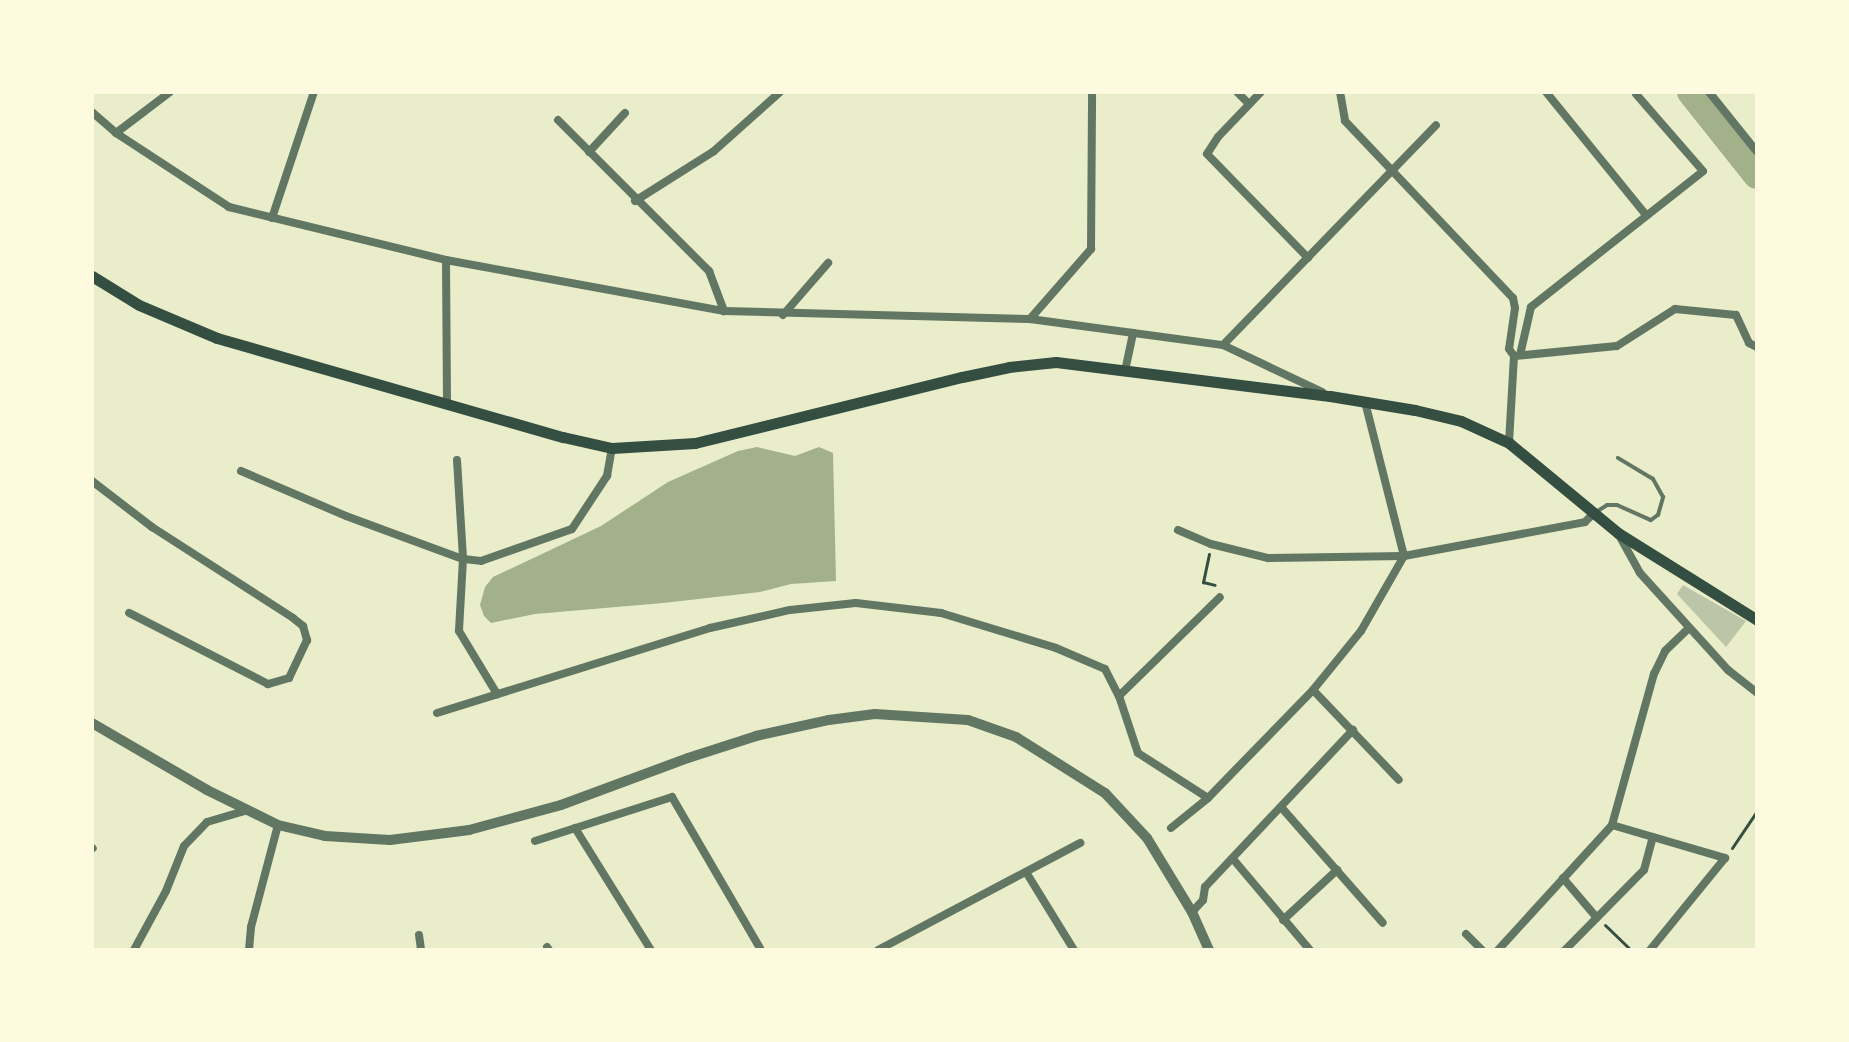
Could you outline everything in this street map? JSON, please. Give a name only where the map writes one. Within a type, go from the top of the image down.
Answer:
[{"type":"main road","points":[[92,276],[139,305],[217,338],[447,405],[612,448],[695,443],[1009,367],[1056,362],[1330,396],[1461,421],[1509,443],[1618,533],[1757,620]]},
{"type":"street","points":[[116,133],[170,92]]},
{"type":"street","points":[[272,218],[314,92]]},
{"type":"street","points":[[635,201],[714,151],[780,92]]},
{"type":"street","points":[[1030,319],[1091,249],[1092,92]]},
{"type":"street","points":[[1237,92],[1249,104]]},
{"type":"street","points":[[1261,92],[1218,137],[1207,154],[1308,258]]},
{"type":"street","points":[[1340,92],[1345,121],[1513,298],[1515,308],[1509,349],[1517,356],[1617,346],[1675,309],[1736,315],[1749,343],[1757,347]]},
{"type":"street","points":[[1546,92],[1645,214]]},
{"type":"street","points":[[1709,92],[1757,152]]},
{"type":"street","points":[[1509,443],[1517,356],[1531,307],[1703,171],[1636,94]]},
{"type":"street","points":[[92,112],[116,133],[229,207],[446,260],[724,311],[783,315],[1030,319],[1223,345],[1330,396]]},
{"type":"street","points":[[589,152],[625,113]]},
{"type":"street","points":[[558,120],[635,201],[709,271],[724,311]]},
{"type":"street","points":[[1223,345],[1436,125]]},
{"type":"street","points":[[446,260],[447,405]]},
{"type":"street","points":[[783,315],[828,263]]},
{"type":"street","points":[[1125,371],[1133,333]]},
{"type":"street","points":[[1171,828],[1208,798],[1313,690],[1361,631],[1404,556],[1365,402]]},
{"type":"street","points":[[241,471],[346,516],[463,559],[481,561],[572,529],[607,476],[612,448]]},
{"type":"street","points":[[457,460],[463,559],[459,631],[497,694]]},
{"type":"street","points":[[92,481],[152,527],[293,618],[303,626],[307,640],[289,678],[268,684],[129,613]]},
{"type":"street","points":[[1178,530],[1211,544],[1268,558],[1404,556],[1585,522],[1594,513]]},
{"type":"street","points":[[1618,533],[1640,573],[1688,629],[1728,670],[1757,693]]},
{"type":"street","points":[[1119,696],[1220,597]]},
{"type":"street","points":[[437,713],[710,628],[790,610],[856,603],[941,613],[1056,648],[1105,669],[1119,696],[1138,753],[1208,798]]},
{"type":"street","points":[[1498,950],[1612,825],[1654,674],[1665,651],[1688,629]]},
{"type":"street","points":[[1313,690],[1399,780]]},
{"type":"street","points":[[92,723],[207,790],[278,825],[325,836],[390,840],[432,837],[561,805],[756,736],[844,718],[919,715],[968,720],[1016,737],[1072,769],[1105,793],[1147,838],[1192,912],[1209,950]]},
{"type":"street","points":[[1192,912],[1203,900],[1205,887],[1353,730]]},
{"type":"street","points":[[535,841],[672,797],[761,950]]},
{"type":"street","points":[[1281,807],[1383,923]]},
{"type":"street","points":[[134,950],[166,891],[184,846],[207,822],[250,810]]},
{"type":"street","points":[[249,950],[251,927],[278,825]]},
{"type":"street","points":[[1612,825],[1725,858],[1656,948]]},
{"type":"street","points":[[575,828],[651,950]]},
{"type":"street","points":[[1565,950],[1644,870],[1653,837]]},
{"type":"street","points":[[878,950],[1080,843]]},
{"type":"street","points":[[1233,859],[1310,950]]},
{"type":"street","points":[[1283,920],[1337,870]]},
{"type":"street","points":[[1026,872],[1072,947],[1061,950]]},
{"type":"street","points":[[1563,878],[1597,918]]},
{"type":"street","points":[[1466,934],[1482,950]]},
{"type":"street","points":[[419,935],[421,950]]},
{"type":"lane","points":[[1594,513],[1607,505],[1617,505],[1651,520],[1658,515],[1663,497],[1653,479],[1618,458]]},
{"type":"path","points":[[1211,544],[1203,582],[1227,589],[1220,597]]},
{"type":"path","points":[[1725,858],[1757,811]]},
{"type":"path","points":[[1597,918],[1631,950]]},
{"type":"shaded area","points":[[757,447],[795,456],[819,447],[833,453],[836,581],[791,584],[760,592],[663,603],[535,614],[491,623],[484,616],[480,605],[485,587],[493,577],[601,526],[668,482],[738,451]]},
{"type":"building","points":[[1683,585],[1746,621],[1726,647],[1677,594]]},
{"type":"waterway","points":[[1691,92],[1757,175]]}]
